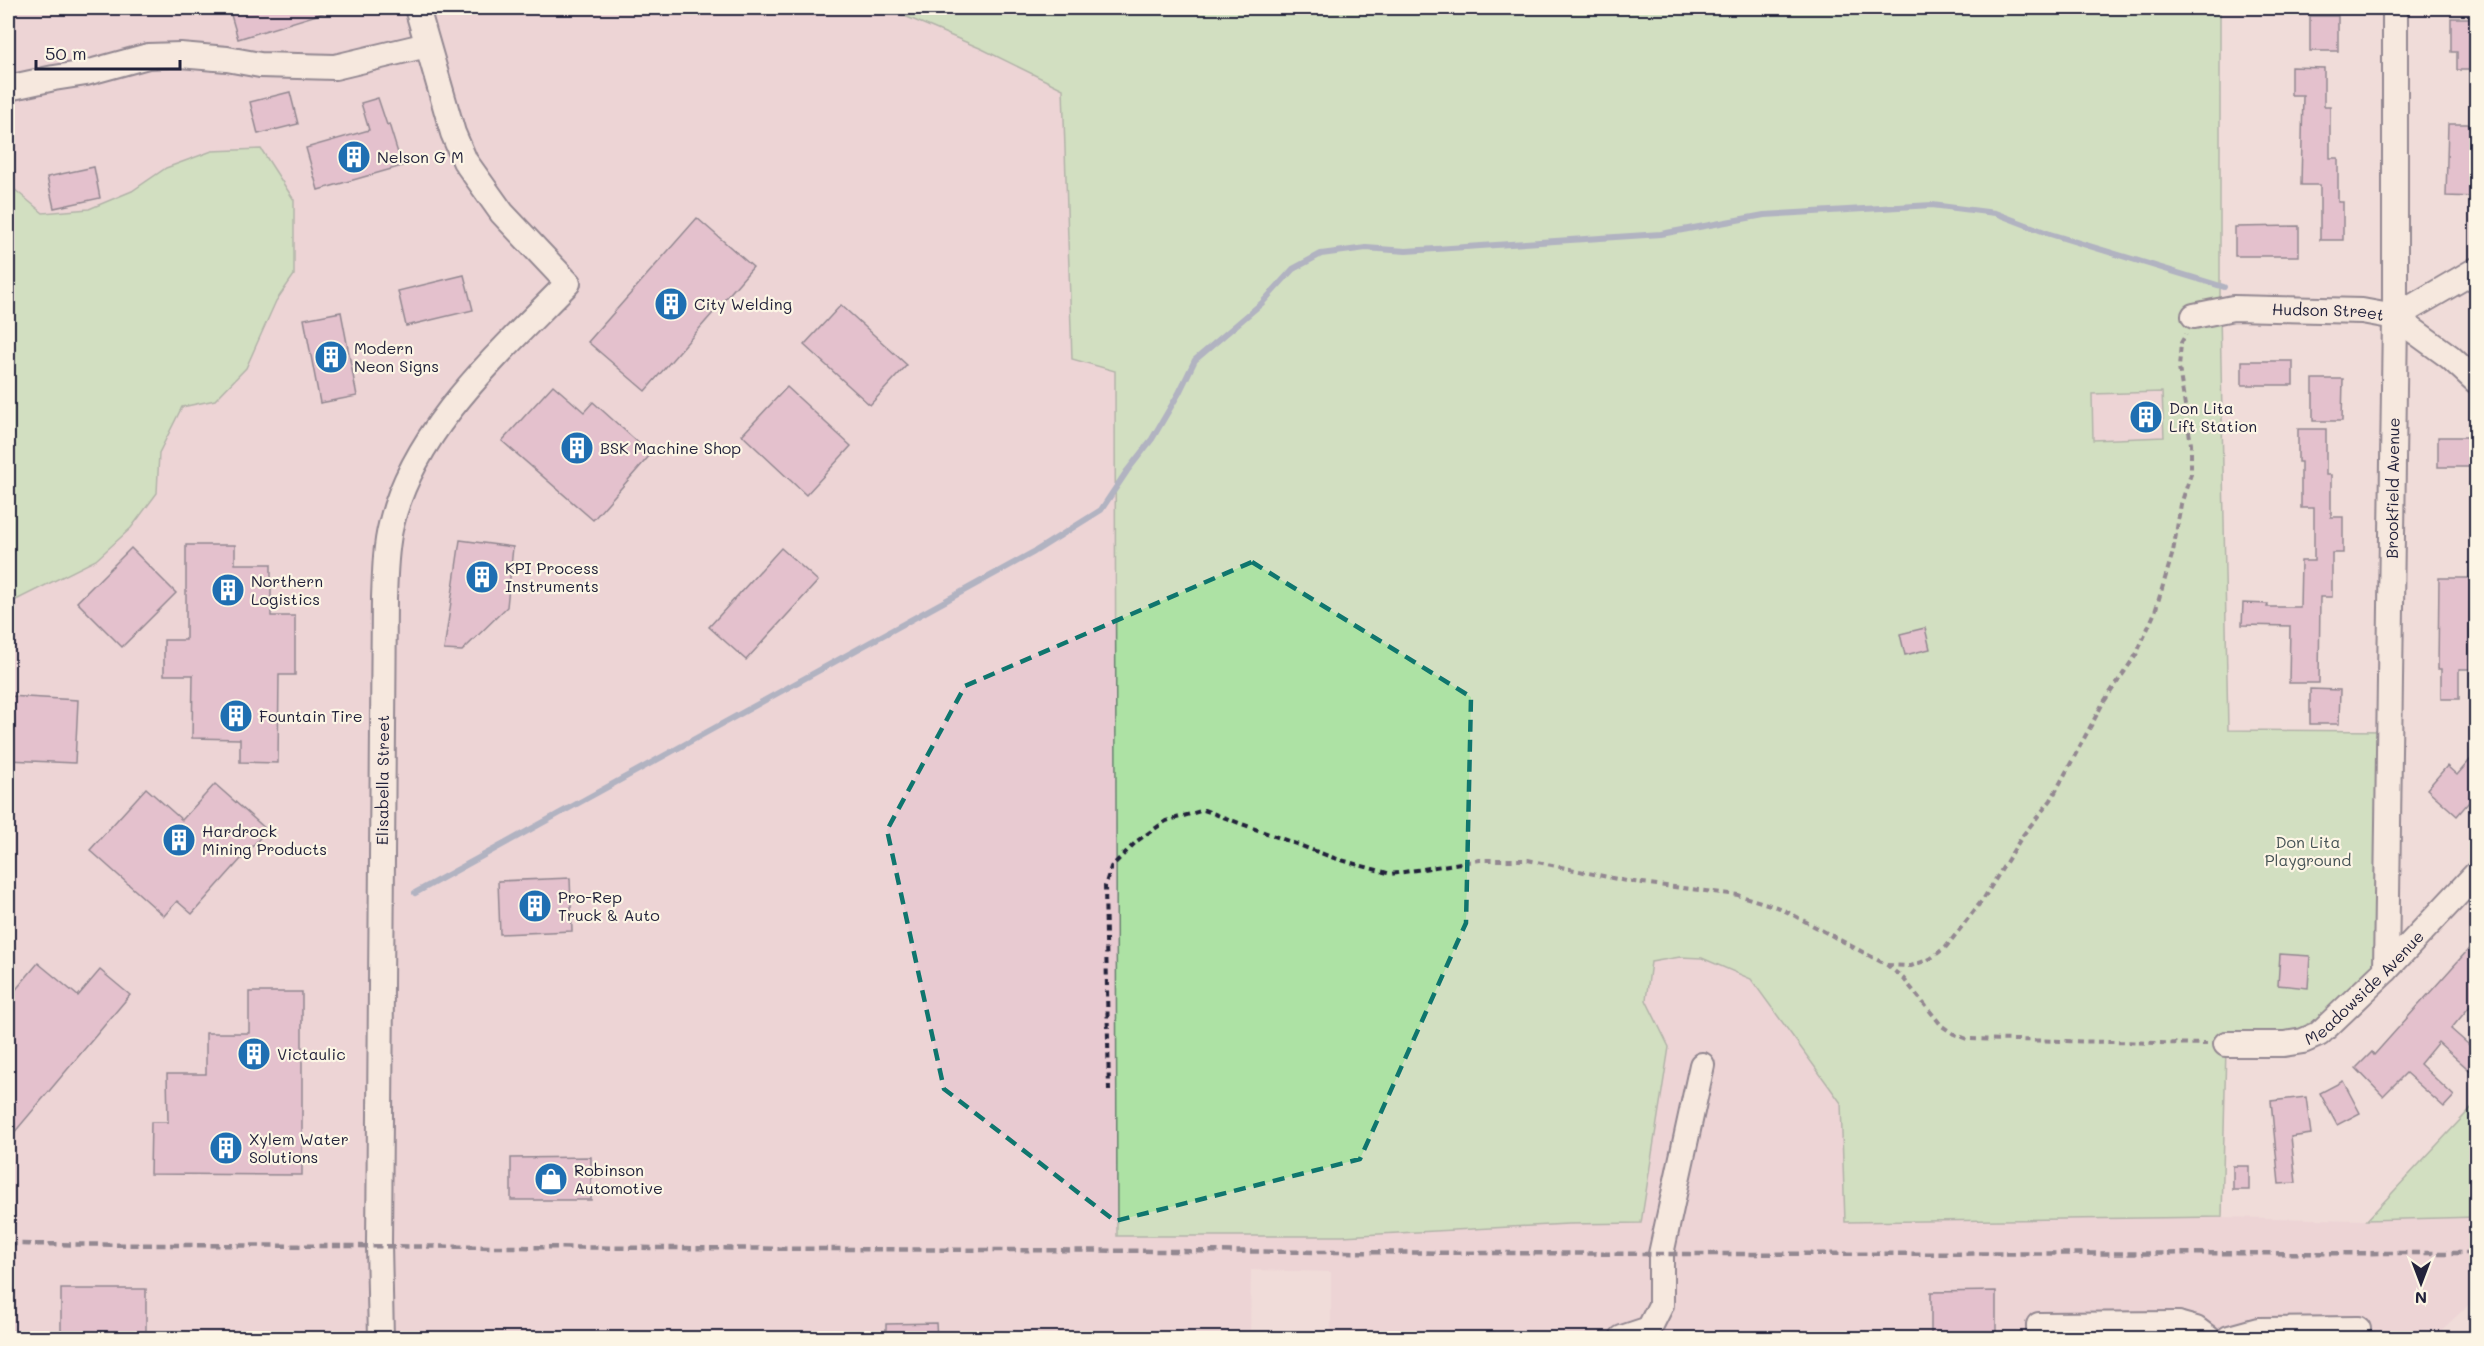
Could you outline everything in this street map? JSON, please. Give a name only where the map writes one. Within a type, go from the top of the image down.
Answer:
[{"type":"street","points":[[8,88],[86,73],[148,56],[180,55],[227,59],[260,65],[335,67],[428,45],[417,8]]},
{"type":"street","name":"Brookfield Avenue","points":[[2386,970],[2395,317],[2395,8]]},
{"type":"street","name":"Elisabella Street","points":[[381,1338],[379,1245],[384,598],[390,527],[395,509],[416,462],[458,399],[568,283],[502,213],[465,161],[453,133],[428,45]]},
{"type":"street","points":[[2395,317],[2476,270]]},
{"type":"street","name":"Hudson Street","points":[[2194,316],[2234,308],[2362,311],[2395,317],[2451,357],[2476,381]]},
{"type":"street","name":"Meadowside Avenue","points":[[2226,1044],[2284,1044],[2303,1041],[2319,1034],[2386,970],[2476,874]]},
{"type":"street","points":[[1622,1338],[1649,1329],[1661,1305],[1661,1254],[1702,1065]]},
{"type":"street","points":[[2039,1338],[2039,1325],[2178,1331],[2196,1329],[2208,1338]]},
{"type":"street","points":[[2229,1338],[2258,1330],[2358,1329]]},
{"type":"path","points":[[1887,965],[1911,966],[1930,959],[1946,947],[1983,898],[2023,835],[2051,801],[2103,703],[2136,655],[2154,612],[2173,552],[2181,504],[2191,474],[2191,444],[2179,368],[2181,343],[2194,316]]},
{"type":"path","points":[[1109,1091],[1105,886],[1111,867],[1137,841],[1166,821],[1204,810],[1334,858],[1391,874],[1480,860],[1528,860],[1626,881],[1738,895],[1780,908],[1887,965],[1903,978],[1942,1026],[1967,1039],[2226,1044]]},
{"type":"highlighted area","points":[[1252,562],[1471,697],[1466,923],[1360,1159],[1115,1221],[944,1089],[887,830],[965,686]]},
{"type":"shaded area","points":[[8,8],[885,8],[982,49],[1063,89],[1072,359],[1115,370],[1117,1236],[1342,1236],[1568,1224],[1640,1223],[1669,1047],[1646,1000],[1651,962],[1680,957],[1702,958],[1751,979],[1841,1103],[1845,1222],[2222,1217],[2367,1220],[2476,1217],[2476,1298],[2433,1338],[1331,1338],[1331,1272],[1251,1270],[1250,1338],[8,1338],[8,605],[96,560],[157,494],[159,453],[183,407],[215,400],[260,337],[276,301],[294,274],[294,200],[166,168],[132,191],[89,209],[43,213],[8,184]]},
{"type":"shaded area","points":[[2162,392],[2164,437],[2093,440],[2091,394]]},
{"type":"green space","name":"Don Lita Playground","points":[[886,8],[2220,8],[2220,312],[2228,730],[2391,731],[2387,971],[2334,1024],[2226,1046],[2222,1217],[1845,1222],[1841,1103],[1751,979],[1702,958],[1680,957],[1651,962],[1646,1000],[1669,1047],[1641,1223],[1568,1224],[1342,1236],[1117,1236],[1115,371],[1072,359],[1063,89],[982,49]],"holes":[[[2162,392],[2164,437],[2093,440],[2092,394]]]},
{"type":"green space","points":[[261,149],[294,200],[294,275],[276,301],[246,368],[215,400],[182,407],[159,453],[157,493],[131,528],[96,560],[8,604],[8,184],[43,213],[89,209],[132,191],[166,168],[212,151]]},
{"type":"green space","points":[[2476,1103],[2476,1217],[2367,1220]]},
{"type":"building","points":[[229,8],[330,8],[330,11],[238,39]]},
{"type":"building","points":[[2310,16],[2338,16],[2338,51],[2310,51]]},
{"type":"building","points":[[2451,18],[2476,18],[2476,70],[2457,70],[2457,52],[2451,52]]},
{"type":"building","points":[[2291,67],[2324,68],[2324,106],[2330,106],[2330,158],[2338,158],[2338,202],[2343,202],[2343,240],[2320,240],[2320,185],[2301,185],[2303,95],[2291,95]]},
{"type":"building","points":[[290,92],[298,124],[258,134],[250,102]]},
{"type":"building","name":"Nelson G M","points":[[378,98],[402,166],[318,190],[306,148],[369,130],[361,103]]},
{"type":"building","points":[[2448,124],[2476,124],[2476,197],[2446,196]]},
{"type":"building","points":[[94,167],[100,198],[54,208],[47,177]]},
{"type":"building","name":"City Welding","points":[[697,218],[753,267],[645,391],[588,342]]},
{"type":"building","points":[[2299,226],[2299,256],[2235,256],[2235,227]]},
{"type":"building","points":[[464,275],[473,310],[406,326],[398,291]]},
{"type":"building","points":[[841,305],[907,365],[870,405],[804,345]]},
{"type":"building","name":"Modern Neon Signs","points":[[341,312],[357,396],[320,403],[304,319]]},
{"type":"building","points":[[2242,361],[2293,361],[2293,385],[2242,385]]},
{"type":"building","points":[[2313,379],[2343,379],[2342,421],[2313,421]]},
{"type":"building","name":"BSK Machine Shop","points":[[553,385],[584,412],[593,402],[651,454],[593,520],[502,441]]},
{"type":"building","points":[[787,387],[851,446],[806,495],[742,435]]},
{"type":"building","name":"Don Lita Lift Station","points":[[2154,405],[2155,428],[2139,429],[2138,406]]},
{"type":"building","points":[[2298,429],[2326,429],[2326,475],[2331,475],[2331,517],[2343,517],[2343,553],[2332,553],[2332,597],[2320,597],[2319,683],[2289,683],[2290,626],[2242,625],[2243,603],[2268,604],[2267,607],[2300,607],[2301,561],[2314,561],[2314,508],[2301,508]]},
{"type":"building","points":[[2438,437],[2476,437],[2476,467],[2438,467]]},
{"type":"building","name":"KPI Process Instruments","points":[[460,540],[513,547],[507,607],[462,651],[444,650]]},
{"type":"building","name":"Northern Logistics","points":[[186,545],[235,545],[235,564],[271,564],[271,616],[295,616],[295,675],[279,675],[278,763],[240,762],[240,739],[192,738],[193,675],[164,675],[164,640],[186,640]]},
{"type":"building","points":[[131,548],[176,593],[122,647],[77,602]]},
{"type":"building","points":[[781,548],[818,581],[746,660],[709,627]]},
{"type":"building","points":[[2439,578],[2470,578],[2469,669],[2459,669],[2459,699],[2441,699],[2441,669],[2438,669]]},
{"type":"building","points":[[1925,628],[1930,649],[1905,655],[1900,634]]},
{"type":"building","points":[[2310,689],[2340,690],[2339,724],[2310,724]]},
{"type":"building","points":[[8,696],[78,700],[75,763],[8,760]]},
{"type":"building","points":[[2476,753],[2476,794],[2457,816],[2427,789],[2447,766],[2457,775]]},
{"type":"building","name":"Hardrock Mining Products","points":[[215,784],[267,830],[192,914],[177,901],[164,916],[90,850],[146,788],[182,820]]},
{"type":"building","name":"Pro-Rep Truck & Auto","points":[[570,878],[572,931],[500,934],[498,881]]},
{"type":"building","points":[[2476,941],[2476,999],[2451,1029],[2476,1051],[2476,1076],[2438,1042],[2420,1064],[2454,1096],[2444,1107],[2406,1073],[2383,1096],[2356,1068],[2372,1052],[2374,1055]]},
{"type":"building","points":[[2280,954],[2310,956],[2308,988],[2278,985]]},
{"type":"building","points":[[38,963],[78,996],[100,970],[130,995],[8,1140],[8,999]]},
{"type":"building","points":[[249,992],[302,992],[302,1175],[150,1174],[151,1122],[168,1122],[167,1074],[206,1074],[206,1033],[249,1033]]},
{"type":"building","points":[[2343,1081],[2360,1113],[2337,1125],[2320,1093]]},
{"type":"building","points":[[2306,1097],[2311,1134],[2291,1137],[2296,1183],[2279,1184],[2271,1101]]},
{"type":"building","name":"Robinson Automotive","points":[[591,1157],[591,1200],[511,1200],[511,1158]]},
{"type":"building","points":[[2233,1166],[2249,1166],[2249,1190],[2233,1190]]},
{"type":"building","points":[[61,1289],[146,1289],[146,1338],[61,1338]]},
{"type":"building","points":[[1996,1291],[1996,1338],[1931,1338],[1931,1292]]},
{"type":"building","points":[[936,1323],[937,1338],[886,1338],[886,1324]]},
{"type":"waterway","points":[[415,893],[1034,552],[1101,510],[1152,439],[1195,360],[1262,303],[1293,269],[1321,254],[1366,248],[1406,251],[1661,234],[1764,215],[1932,205],[1995,213],[2050,234],[2224,287]]},
{"type":"railway","points":[[8,1244],[1661,1254],[2476,1253]]},
{"type":"place","name":"Nelson G M","points":[[354,157]]},
{"type":"place","name":"City Welding","points":[[671,304]]},
{"type":"place","name":"Modern Neon Signs","points":[[331,357]]},
{"type":"place","name":"Don Lita Lift Station","points":[[2146,417]]},
{"type":"place","name":"BSK Machine Shop","points":[[577,448]]},
{"type":"place","name":"KPI Process Instruments","points":[[482,577]]},
{"type":"place","name":"Northern Logistics","points":[[228,590]]},
{"type":"place","name":"Fountain Tire","points":[[236,716]]},
{"type":"place","name":"Hardrock Mining Products","points":[[179,840]]},
{"type":"place","name":"Pro-Rep Truck & Auto","points":[[535,906]]},
{"type":"place","name":"Victaulic","points":[[254,1054]]},
{"type":"place","name":"Xylem Water Solutions","points":[[226,1148]]},
{"type":"place","name":"Robinson Automotive","points":[[551,1179]]}]
